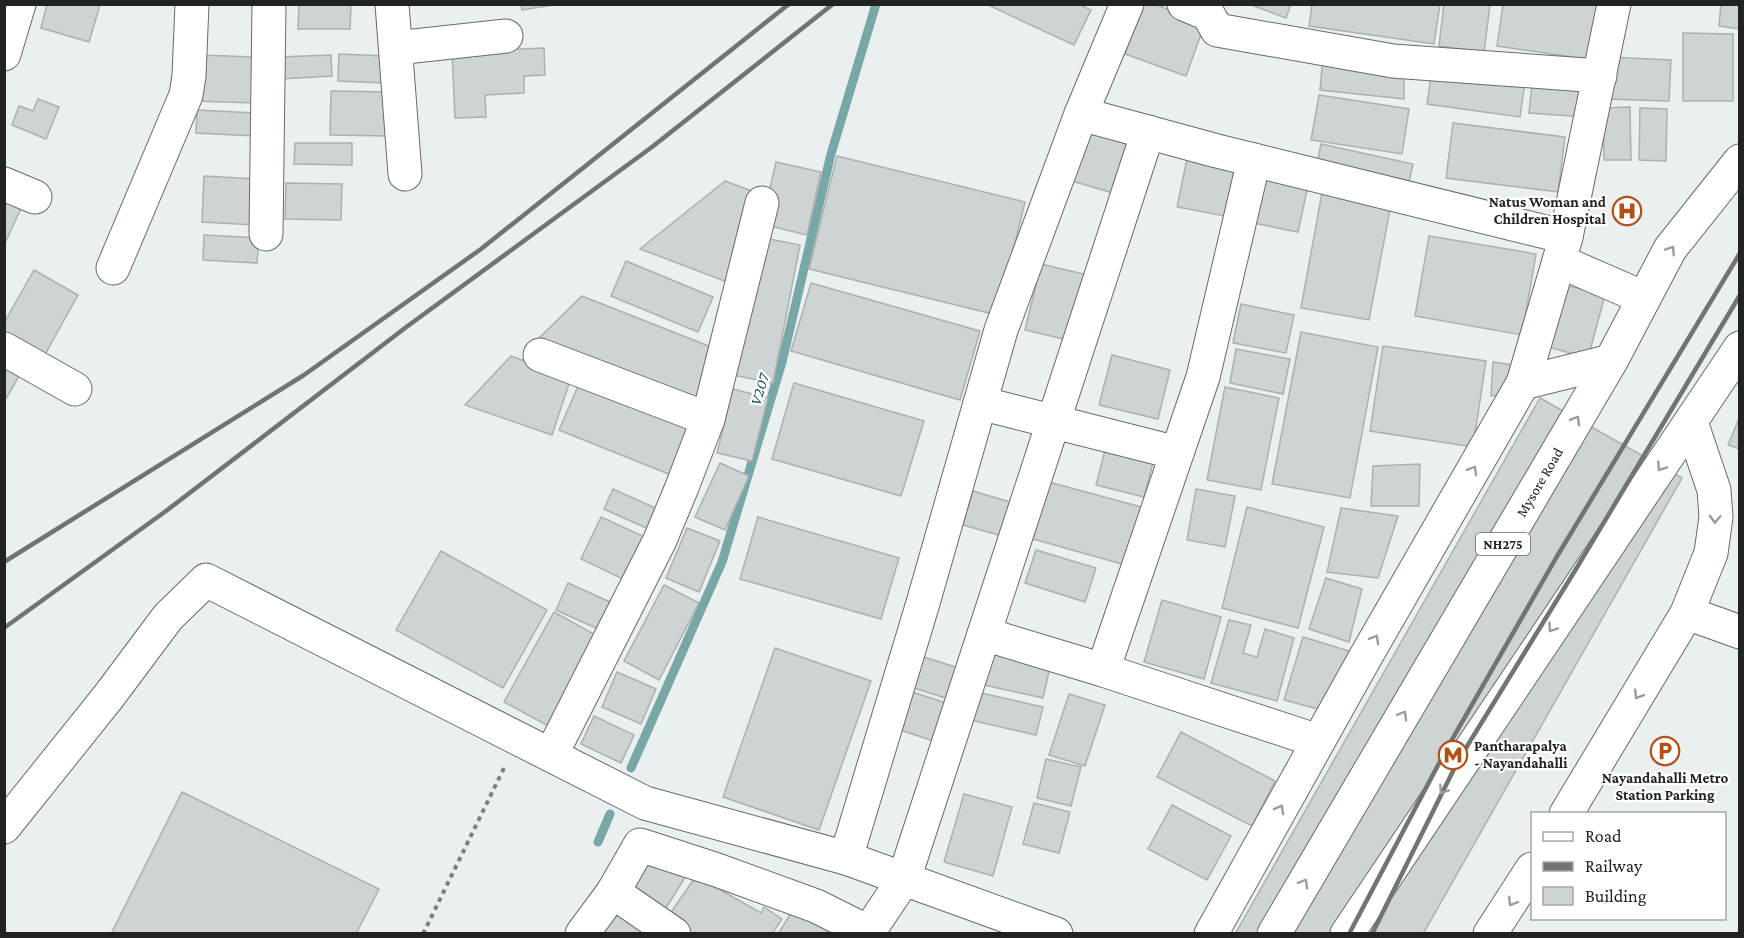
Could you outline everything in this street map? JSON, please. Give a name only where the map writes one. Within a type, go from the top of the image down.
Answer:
[{"type":"main road","points":[[4,54],[19,4]]},
{"type":"main road","points":[[113,268],[186,95],[192,4]]},
{"type":"main road","points":[[266,234],[269,4]]},
{"type":"main road","points":[[392,4],[405,174]]},
{"type":"main road","points":[[846,858],[923,603],[1001,330],[1081,114],[1127,4]]},
{"type":"main road","points":[[1184,4],[1208,14],[1217,30],[1393,61],[1600,76]]},
{"type":"main road","points":[[1211,933],[1523,383],[1563,249],[1614,4]]},
{"type":"main road","points":[[396,48],[506,36]]},
{"type":"main road","points":[[1081,114],[1254,160],[1563,249],[1644,298]]},
{"type":"main road","points":[[582,933],[613,892],[640,845],[816,906],[869,933],[904,879],[1148,132]]},
{"type":"main road","points":[[1103,670],[1203,377],[1254,160]]},
{"type":"main road","name":"Mysore Road","points":[[1274,933],[1611,361],[1670,249],[1740,161]]},
{"type":"main road","points":[[4,184],[35,196]]},
{"type":"main road","points":[[551,755],[660,540],[708,419],[762,203]]},
{"type":"main road","points":[[4,348],[75,389]]},
{"type":"main road","points":[[1347,933],[1740,348]]},
{"type":"main road","points":[[540,355],[708,419]]},
{"type":"main road","points":[[1523,383],[1611,361]]},
{"type":"main road","points":[[980,403],[1177,453]]},
{"type":"main road","points":[[1567,812],[1688,613],[1711,554],[1716,517],[1714,490],[1691,422]]},
{"type":"main road","points":[[4,828],[109,696],[168,617],[206,580],[645,803],[846,858],[1056,933]]},
{"type":"main road","points":[[1688,613],[1740,632]]},
{"type":"main road","points":[[984,634],[1103,670],[1318,741]]},
{"type":"main road","points":[[1490,933],[1531,872]]},
{"type":"main road","points":[[613,892],[674,933]]},
{"type":"path","points":[[423,933],[518,739]]},
{"type":"building","points":[[47,4],[100,5],[89,42],[41,28]]},
{"type":"building","points":[[299,4],[351,4],[350,29],[298,29]]},
{"type":"building","points":[[521,4],[560,4],[522,10]]},
{"type":"building","points":[[991,4],[1078,4],[1091,10],[1074,45],[990,6]]},
{"type":"building","points":[[1142,4],[1154,4],[1205,23],[1186,76],[1125,54]]},
{"type":"building","points":[[1249,4],[1291,4],[1286,18]]},
{"type":"building","points":[[1312,4],[1440,4],[1434,44],[1309,26]]},
{"type":"building","points":[[1444,4],[1490,5],[1484,52],[1439,46]]},
{"type":"building","points":[[1503,4],[1602,4],[1594,60],[1497,46]]},
{"type":"building","points":[[1721,4],[1740,4],[1740,29],[1719,26]]},
{"type":"building","points":[[1683,33],[1733,34],[1733,101],[1683,101]]},
{"type":"building","points":[[544,48],[545,75],[524,76],[524,93],[485,95],[486,117],[455,118],[452,52]]},
{"type":"building","points":[[339,54],[386,56],[385,83],[338,81]]},
{"type":"building","points":[[198,55],[257,57],[255,103],[196,101]]},
{"type":"building","points":[[331,55],[332,76],[280,79],[279,57]]},
{"type":"building","points":[[1323,57],[1404,74],[1404,99],[1320,90]]},
{"type":"building","points":[[1607,57],[1671,60],[1669,101],[1605,99]]},
{"type":"building","points":[[1432,69],[1525,82],[1520,117],[1427,104]]},
{"type":"building","points":[[1532,85],[1586,89],[1584,117],[1529,113]]},
{"type":"building","points":[[331,91],[390,92],[389,136],[330,135]]},
{"type":"building","points":[[1319,95],[1409,109],[1402,154],[1311,140]]},
{"type":"building","points":[[38,99],[59,107],[46,139],[12,125],[19,106],[33,111]]},
{"type":"building","points":[[1630,107],[1631,160],[1604,160],[1603,108]]},
{"type":"building","points":[[1640,108],[1667,109],[1666,161],[1639,160]]},
{"type":"building","points":[[197,110],[255,113],[254,136],[196,133]]},
{"type":"building","points":[[1453,123],[1565,137],[1558,192],[1446,178]]},
{"type":"building","points":[[1079,129],[1128,143],[1113,193],[1065,179]]},
{"type":"building","points":[[295,143],[352,143],[352,165],[294,164]]},
{"type":"building","points":[[1321,144],[1413,164],[1408,187],[1316,168]]},
{"type":"building","points":[[1188,154],[1236,163],[1225,216],[1177,207]]},
{"type":"building","points":[[837,156],[1025,202],[997,315],[809,269]]},
{"type":"building","points":[[776,162],[821,172],[807,235],[762,224]]},
{"type":"building","points":[[1264,171],[1309,181],[1298,232],[1253,223]]},
{"type":"building","points":[[204,176],[258,179],[255,225],[202,222]]},
{"type":"building","points":[[725,181],[760,194],[730,283],[640,249]]},
{"type":"building","points":[[286,183],[342,184],[341,220],[285,219]]},
{"type":"building","points":[[1323,187],[1392,199],[1369,320],[1301,308]]},
{"type":"building","points":[[4,191],[25,200],[4,245]]},
{"type":"building","points":[[204,235],[259,238],[257,263],[203,260]]},
{"type":"building","points":[[1429,236],[1536,254],[1522,335],[1415,316]]},
{"type":"building","points":[[759,237],[800,245],[773,383],[732,375]]},
{"type":"building","points":[[626,261],[713,297],[698,332],[611,296]]},
{"type":"building","points":[[1041,264],[1088,275],[1072,341],[1025,330]]},
{"type":"building","points":[[34,270],[78,295],[43,358],[4,337],[4,323]]},
{"type":"building","points":[[811,283],[980,331],[960,400],[791,351]]},
{"type":"building","points":[[1561,284],[1605,295],[1588,358],[1545,346]]},
{"type":"building","points":[[582,296],[716,349],[694,404],[537,340]]},
{"type":"building","points":[[1241,304],[1294,315],[1286,353],[1233,343]]},
{"type":"building","points":[[1301,332],[1378,347],[1350,498],[1272,484]]},
{"type":"building","points":[[1383,346],[1486,361],[1473,447],[1370,431]]},
{"type":"building","points":[[1236,349],[1290,359],[1283,394],[1230,383]]},
{"type":"building","points":[[1112,355],[1170,370],[1158,419],[1099,405]]},
{"type":"building","points":[[511,356],[571,378],[552,435],[465,405]]},
{"type":"building","points":[[4,362],[22,371],[4,402]]},
{"type":"building","points":[[1493,362],[1520,366],[1515,392],[1491,396]]},
{"type":"building","points":[[794,383],[924,421],[901,496],[772,459]]},
{"type":"building","points":[[579,384],[690,429],[671,475],[559,430]]},
{"type":"building","points":[[1225,387],[1279,398],[1261,490],[1207,480]]},
{"type":"building","points":[[733,389],[768,398],[752,461],[717,453]]},
{"type":"building","points":[[1540,398],[1682,478],[1423,934],[1235,934]]},
{"type":"building","points":[[1740,416],[1740,449],[1728,445]]},
{"type":"building","points":[[1106,446],[1154,459],[1144,497],[1096,485]]},
{"type":"building","points":[[720,463],[749,476],[725,530],[695,517]]},
{"type":"building","points":[[1420,464],[1419,506],[1371,506],[1373,466]]},
{"type":"building","points":[[1049,482],[1145,508],[1129,566],[1033,539]]},
{"type":"building","points":[[613,489],[664,512],[655,532],[604,509]]},
{"type":"building","points":[[1196,489],[1235,496],[1225,547],[1187,540]]},
{"type":"building","points":[[973,491],[1020,505],[1009,538],[963,525]]},
{"type":"building","points":[[1247,507],[1324,527],[1298,628],[1222,608]]},
{"type":"building","points":[[1341,508],[1398,516],[1378,578],[1327,572]]},
{"type":"building","points":[[601,517],[649,539],[629,582],[581,559]]},
{"type":"building","points":[[758,517],[899,558],[881,619],[740,579]]},
{"type":"building","points":[[687,528],[720,541],[699,592],[666,578]]},
{"type":"building","points":[[1036,550],[1096,568],[1085,602],[1025,583]]},
{"type":"building","points":[[441,551],[547,610],[503,688],[396,630]]},
{"type":"building","points":[[1326,578],[1362,589],[1349,642],[1309,629]]},
{"type":"building","points":[[568,583],[621,607],[609,634],[556,610]]},
{"type":"building","points":[[664,585],[699,603],[659,680],[624,661]]},
{"type":"building","points":[[1162,600],[1221,617],[1204,679],[1144,662]]},
{"type":"building","points":[[554,612],[601,638],[552,728],[504,702]]},
{"type":"building","points":[[1229,620],[1251,625],[1243,653],[1257,657],[1265,629],[1294,638],[1277,701],[1211,683]]},
{"type":"building","points":[[1303,637],[1349,651],[1329,712],[1284,700]]},
{"type":"building","points":[[775,648],[871,681],[819,830],[723,797]]},
{"type":"building","points":[[991,654],[1050,667],[1043,698],[984,685]]},
{"type":"building","points":[[924,657],[968,671],[958,702],[914,688]]},
{"type":"building","points":[[617,672],[656,689],[641,724],[602,707]]},
{"type":"building","points":[[912,692],[956,706],[943,744],[900,730]]},
{"type":"building","points":[[977,692],[1043,707],[1036,735],[970,720]]},
{"type":"building","points":[[1069,694],[1105,705],[1085,766],[1049,755]]},
{"type":"building","points":[[594,716],[634,735],[621,763],[581,744]]},
{"type":"building","points":[[1181,732],[1275,781],[1252,826],[1157,777]]},
{"type":"building","points":[[1046,759],[1081,767],[1071,806],[1037,798]]},
{"type":"building","points":[[182,792],[379,889],[356,934],[111,934]]},
{"type":"building","points":[[964,794],[1012,807],[993,876],[944,862]]},
{"type":"building","points":[[1034,803],[1070,812],[1059,853],[1023,844]]},
{"type":"building","points":[[1172,805],[1231,836],[1207,880],[1148,849]]},
{"type":"building","points":[[641,851],[686,876],[661,916],[621,889]]},
{"type":"building","points":[[696,876],[761,913],[764,907],[782,919],[772,934],[691,934],[667,918]]},
{"type":"building","points":[[617,903],[660,934],[595,934]]},
{"type":"building","points":[[794,908],[835,934],[778,934]]},
{"type":"waterway","name":"V207","points":[[631,768],[722,562],[782,362],[831,154],[876,4]]},
{"type":"waterway","name":"V207","points":[[598,842],[610,814]]},
{"type":"railway","points":[[4,562],[304,375],[481,249],[789,4]]},
{"type":"railway","points":[[4,628],[166,511],[405,328],[652,147],[833,4]]},
{"type":"railway","points":[[1349,934],[1446,750],[1556,558],[1740,253]]},
{"type":"railway","points":[[1372,934],[1458,761],[1740,295]]},
{"type":"place","name":"Natus Woman and Children Hospital","points":[[1627,211]]},
{"type":"place","name":"Nayandahalli Metro Station Parking","points":[[1665,751]]},
{"type":"place","name":"Pantharapalya - Nayandahalli","points":[[1453,755]]}]
